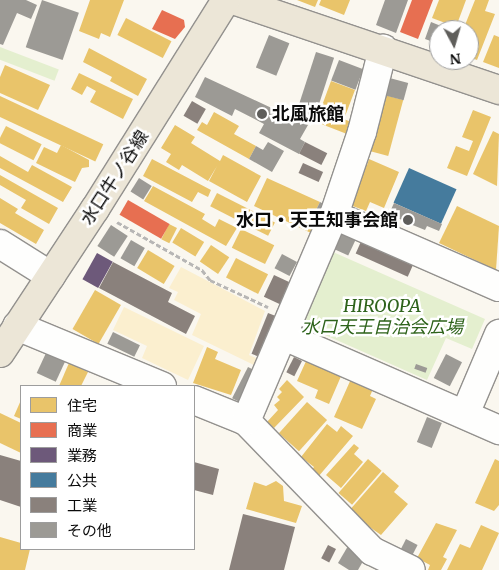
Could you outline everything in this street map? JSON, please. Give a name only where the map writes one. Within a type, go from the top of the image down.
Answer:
[{"type":"main road","name":"水口牛ノ谷線","points":[[0,353],[95,209],[226,0]]},
{"type":"main road","points":[[233,0],[383,49],[499,90]]},
{"type":"street","points":[[246,422],[334,216],[362,132],[383,49]]},
{"type":"street","points":[[334,216],[499,287]]},
{"type":"street","points":[[0,244],[51,276]]},
{"type":"street","points":[[17,326],[160,385]]},
{"type":"street","points":[[288,327],[499,430]]},
{"type":"street","points":[[465,414],[499,334]]},
{"type":"street","points":[[195,400],[246,422],[372,551],[411,570]]},
{"type":"path","points":[[95,209],[202,270],[210,280],[288,327]]},
{"type":"green space","points":[[0,47],[59,70],[55,81],[0,60]]},
{"type":"green space","name":"HIROOPA 水口天王自治会広場","points":[[333,252],[485,319],[472,349],[446,338],[427,380],[307,327],[306,317]]},
{"type":"sand","points":[[181,267],[265,311],[249,355],[258,359],[256,366],[192,335],[201,314],[174,300],[178,292],[169,288]]},
{"type":"sand","points":[[124,307],[204,346],[188,380],[142,358],[147,346],[113,330]]},
{"type":"building: 住宅","points":[[90,0],[124,0],[110,37],[101,33],[99,39],[79,31]]},
{"type":"building: 住宅","points":[[297,0],[318,0],[315,7]]},
{"type":"building: 住宅","points":[[321,0],[350,0],[344,15],[319,5]]},
{"type":"building: 住宅","points":[[439,0],[466,0],[459,20],[437,20],[432,18]]},
{"type":"building: 住宅","points":[[475,0],[489,0],[485,11],[495,14],[479,55],[479,20],[467,20]]},
{"type":"building: 住宅","points":[[126,18],[171,41],[163,58],[117,35]]},
{"type":"building: 住宅","points":[[494,35],[499,37],[499,68],[483,62]]},
{"type":"building: 住宅","points":[[89,48],[147,79],[138,96],[110,81],[112,77],[83,62]]},
{"type":"building: 住宅","points":[[5,65],[50,85],[38,110],[0,93],[0,77]]},
{"type":"building: 住宅","points":[[79,73],[133,99],[123,119],[90,102],[96,91],[87,86],[82,95],[71,89]]},
{"type":"building: 住宅","points":[[331,81],[355,90],[344,119],[351,122],[347,134],[316,122]]},
{"type":"building: 住宅","points":[[381,94],[403,100],[388,156],[366,150]]},
{"type":"building: 住宅","points":[[0,96],[103,144],[95,161],[0,117]]},
{"type":"building: 住宅","points":[[473,110],[491,117],[467,176],[447,168],[456,146],[469,151],[473,141],[462,137]]},
{"type":"building: 住宅","points":[[214,112],[239,126],[234,134],[256,146],[249,159],[197,130],[202,122],[207,125]]},
{"type":"building: 住宅","points":[[175,125],[195,137],[191,143],[220,161],[223,155],[261,176],[247,202],[209,181],[217,166],[208,181],[182,165],[179,170],[166,162],[171,154],[161,148]]},
{"type":"building: 住宅","points":[[6,126],[42,144],[33,160],[0,143],[0,138]]},
{"type":"building: 住宅","points":[[493,131],[499,134],[497,186],[473,174]]},
{"type":"building: 住宅","points":[[61,145],[89,160],[89,167],[82,168],[75,182],[36,163],[44,147],[57,153]]},
{"type":"building: 住宅","points":[[0,156],[28,172],[32,165],[72,187],[63,202],[0,168]]},
{"type":"building: 住宅","points":[[152,159],[211,190],[208,197],[198,192],[192,202],[143,176]]},
{"type":"building: 住宅","points":[[369,159],[399,172],[384,208],[370,202],[366,211],[350,205],[361,162],[367,165]]},
{"type":"building: 住宅","points":[[0,175],[58,208],[49,224],[21,208],[26,200],[0,185]]},
{"type":"building: 住宅","points":[[267,178],[320,202],[311,220],[316,222],[311,233],[254,206]]},
{"type":"building: 住宅","points":[[153,186],[205,214],[202,219],[215,227],[219,219],[237,228],[226,246],[144,201]]},
{"type":"building: 住宅","points":[[217,193],[275,223],[268,236],[210,206]]},
{"type":"building: 住宅","points":[[0,198],[18,209],[15,213],[44,230],[36,244],[0,223]]},
{"type":"building: 住宅","points":[[457,206],[499,226],[496,270],[439,243]]},
{"type":"building: 住宅","points":[[169,224],[177,228],[169,243],[161,239]]},
{"type":"building: 住宅","points":[[181,228],[204,242],[195,256],[172,243]]},
{"type":"building: 住宅","points":[[241,229],[274,245],[265,264],[232,248]]},
{"type":"building: 住宅","points":[[211,245],[229,257],[218,274],[200,262]]},
{"type":"building: 住宅","points":[[148,250],[175,266],[164,284],[137,268]]},
{"type":"building: 住宅","points":[[236,258],[268,274],[258,294],[226,278]]},
{"type":"building: 住宅","points":[[95,290],[121,305],[98,344],[73,329]]},
{"type":"building: 住宅","points":[[207,347],[218,352],[215,359],[241,370],[231,395],[193,383]]},
{"type":"building: 住宅","points":[[307,359],[342,374],[329,404],[315,398],[318,390],[297,381]]},
{"type":"building: 住宅","points":[[69,363],[88,372],[82,385],[59,385]]},
{"type":"building: 住宅","points":[[351,379],[373,389],[370,396],[376,399],[362,429],[334,417]]},
{"type":"building: 住宅","points":[[287,380],[304,397],[274,428],[267,422],[278,410],[274,405],[280,400],[277,397],[282,392],[279,389]]},
{"type":"building: 住宅","points":[[20,402],[20,419],[14,416]]},
{"type":"building: 住宅","points":[[307,402],[327,420],[299,451],[279,433]]},
{"type":"building: 住宅","points":[[0,413],[20,423],[20,453],[0,443]]},
{"type":"building: 住宅","points":[[327,424],[337,432],[341,426],[353,436],[318,477],[311,471],[314,467],[301,457]]},
{"type":"building: 住宅","points":[[354,444],[359,448],[354,454],[363,462],[341,488],[326,475]]},
{"type":"building: 住宅","points":[[368,459],[382,471],[352,505],[338,493]]},
{"type":"building: 住宅","points":[[495,459],[499,461],[499,505],[494,511],[475,503]]},
{"type":"building: 住宅","points":[[383,472],[399,486],[394,492],[408,504],[381,535],[348,512]]},
{"type":"building: 住宅","points":[[276,481],[283,486],[284,501],[302,506],[296,523],[246,509],[254,482],[266,486]]},
{"type":"building: 住宅","points":[[436,523],[457,530],[443,557],[447,559],[441,570],[428,570],[430,565],[417,558]]},
{"type":"building: 住宅","points":[[481,525],[499,533],[482,570],[447,570],[460,544],[470,548]]},
{"type":"building: 住宅","points":[[0,537],[20,543],[20,550],[30,550],[25,570],[0,570]]},
{"type":"building: 商業","points":[[412,0],[433,0],[418,39],[400,32]]},
{"type":"building: 商業","points":[[162,10],[184,20],[185,27],[175,39],[152,29]]},
{"type":"building: 商業","points":[[128,200],[170,224],[161,239],[120,215]]},
{"type":"building: 業務","points":[[97,253],[113,262],[98,288],[82,279]]},
{"type":"building: 公共","points":[[409,168],[457,189],[441,224],[394,203]]},
{"type":"building: 工業","points":[[192,101],[206,109],[197,124],[184,116]]},
{"type":"building: 工業","points":[[305,142],[327,153],[321,165],[299,154]]},
{"type":"building: 工業","points":[[303,163],[323,172],[319,182],[299,173]]},
{"type":"building: 工業","points":[[363,237],[415,260],[408,277],[356,253]]},
{"type":"building: 工業","points":[[113,262],[172,293],[168,302],[195,316],[186,334],[99,288]]},
{"type":"building: 工業","points":[[274,275],[291,283],[281,305],[264,297]]},
{"type":"building: 工業","points":[[268,313],[278,317],[262,358],[252,354]]},
{"type":"building: 工業","points":[[294,357],[302,361],[294,376],[286,372]]},
{"type":"building: 工業","points":[[0,455],[20,461],[20,507],[0,500]]},
{"type":"building: 工業","points":[[195,462],[219,469],[213,495],[195,490]]},
{"type":"building: 工業","points":[[243,514],[295,527],[284,570],[229,570]]},
{"type":"building: 工業","points":[[328,545],[336,549],[329,562],[321,558]]},
{"type":"building: その他","points":[[0,0],[26,0],[37,5],[31,19],[17,13],[3,45],[0,44]]},
{"type":"building: その他","points":[[42,0],[79,13],[63,60],[26,47]]},
{"type":"building: その他","points":[[385,0],[408,0],[396,33],[376,25]]},
{"type":"building: その他","points":[[429,28],[429,40],[425,39]]},
{"type":"building: その他","points":[[269,35],[289,43],[276,76],[256,67]]},
{"type":"building: その他","points":[[316,52],[334,58],[315,117],[297,111]]},
{"type":"building: その他","points":[[339,60],[363,69],[355,90],[331,81]]},
{"type":"building: その他","name":"北風旅館","points":[[205,77],[308,125],[300,139],[305,142],[299,154],[259,133],[264,124],[235,109],[232,116],[195,97]]},
{"type":"building: その他","points":[[386,77],[408,83],[404,100],[381,94]]},
{"type":"building: その他","points":[[268,142],[284,151],[272,172],[249,159],[256,146],[263,150]]},
{"type":"building: その他","points":[[139,178],[152,186],[143,200],[131,192]]},
{"type":"building: その他","points":[[320,202],[328,206],[314,234],[311,233],[316,222],[311,220]]},
{"type":"building: その他","points":[[394,203],[442,224],[439,231],[427,226],[425,230],[410,224],[412,220],[406,217],[404,221],[389,214]]},
{"type":"building: その他","points":[[111,225],[128,236],[114,257],[97,246]]},
{"type":"building: その他","points":[[340,233],[355,240],[348,256],[333,248]]},
{"type":"building: その他","points":[[131,240],[145,248],[134,266],[121,258]]},
{"type":"building: その他","points":[[282,254],[297,262],[289,276],[274,268]]},
{"type":"building: その他","points":[[113,332],[140,345],[134,357],[107,344]]},
{"type":"building: その他","points":[[46,353],[65,362],[56,382],[37,373]]},
{"type":"building: その他","points":[[446,354],[462,362],[450,386],[434,378]]},
{"type":"building: その他","points":[[416,364],[427,368],[426,373],[414,369]]},
{"type":"building: その他","points":[[248,367],[256,371],[240,402],[232,398]]},
{"type":"building: その他","points":[[427,417],[442,423],[432,448],[417,442]]},
{"type":"building: その他","points":[[406,539],[418,545],[410,560],[398,554]]},
{"type":"building: その他","points":[[348,546],[366,556],[358,570],[349,570],[338,563]]},
{"type":"place","name":"北風旅館","points":[[262,114]]},
{"type":"place","name":"水口・天王知事会館","points":[[408,220]]}]
